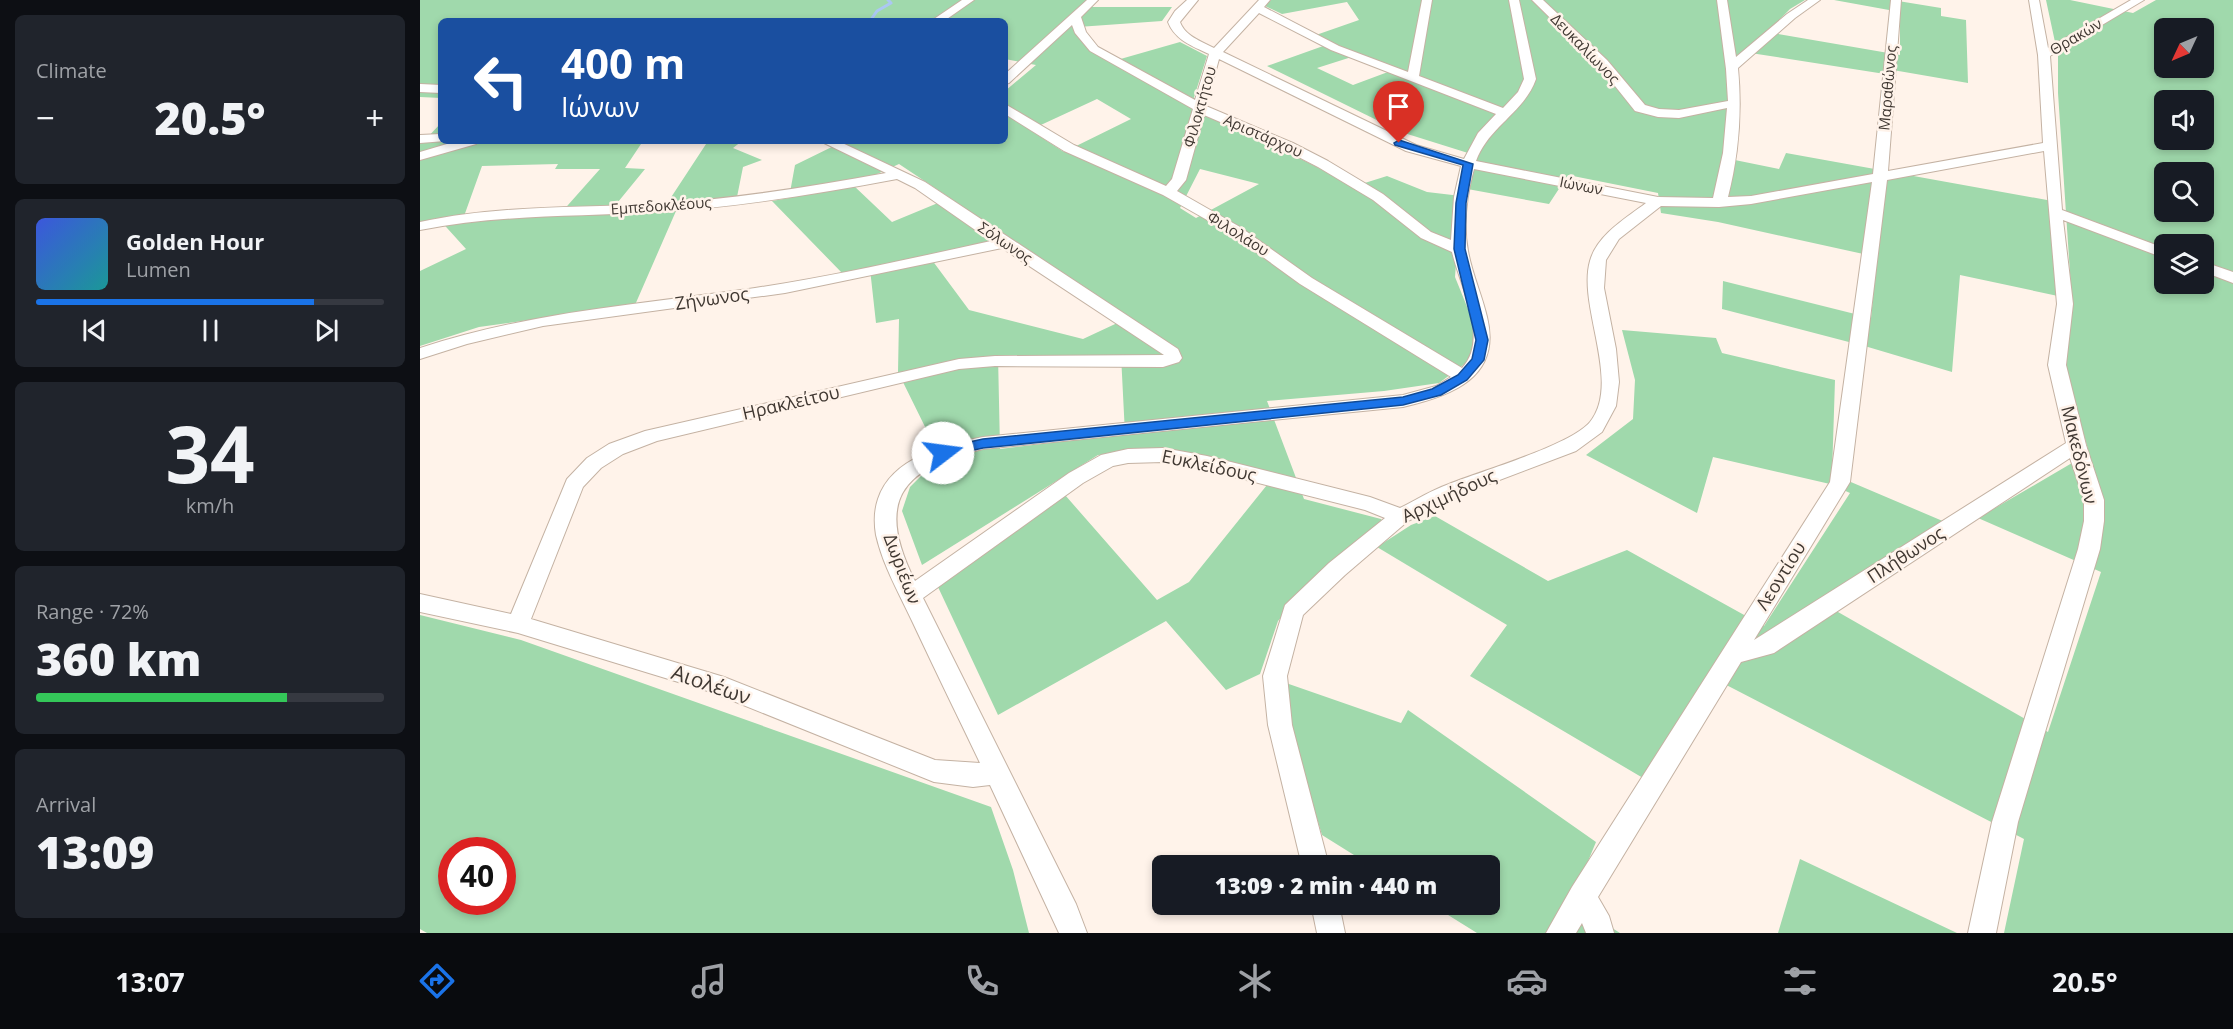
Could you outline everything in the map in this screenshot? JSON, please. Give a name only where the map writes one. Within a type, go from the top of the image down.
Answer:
[{"type":"street","points":[[942,18],[969,0]]},
{"type":"street","points":[[1008,77],[1093,0]]},
{"type":"street","name":"Ιώνων","points":[[1193,0],[1176,18],[1174,26],[1187,39],[1399,143],[1468,164],[1658,201],[1719,203],[1751,201],[2049,146]]},
{"type":"street","points":[[1413,77],[1427,0]]},
{"type":"street","name":"Δωριέων","points":[[1073,933],[998,772],[911,595],[888,538],[885,524],[886,503],[897,485],[907,475],[943,453],[983,443],[1403,401],[1437,393],[1463,377],[1478,360],[1482,340],[1459,249],[1461,203],[1468,164],[1484,133],[1522,96],[1530,79],[1514,0]]},
{"type":"street","name":"Δευκαλίωνος","points":[[1537,0],[1603,63],[1640,108],[1652,112],[1679,114],[1735,103]]},
{"type":"street","points":[[1719,203],[1730,163],[1735,103],[1732,67],[1722,23],[1722,0]]},
{"type":"street","points":[[1732,67],[1785,21],[1815,0]]},
{"type":"street","name":"Μαραθώνος","points":[[1880,177],[1896,0]]},
{"type":"street","name":"Μακεδόνων","points":[[1982,933],[2005,822],[2089,549],[2094,521],[2094,501],[2076,445],[2057,365],[2065,304],[2049,146],[2044,55],[2034,0]]},
{"type":"street","name":"Θρακών","points":[[2044,55],[2139,0]]},
{"type":"street","points":[[1261,4],[1335,48],[1505,113]]},
{"type":"street","name":"Φιλοκτήτου","points":[[1168,192],[1179,180],[1215,53],[1261,4]]},
{"type":"street","name":"Αριστάρχου","points":[[1075,17],[1081,33],[1100,53],[1198,107],[1288,146],[1323,164],[1378,197],[1426,235],[1459,249]]},
{"type":"street","points":[[420,88],[438,89]]},
{"type":"street","name":"Φιλολάου","points":[[1008,110],[1069,148],[1168,192],[1235,230],[1306,280],[1463,377]]},
{"type":"street","points":[[420,139],[438,138]]},
{"type":"street","points":[[420,156],[461,144]]},
{"type":"street","name":"Σόλωνος","points":[[834,144],[900,174],[1167,348],[1173,358]]},
{"type":"street","name":"Εμπεδοκλέους","points":[[420,226],[478,215],[657,208],[746,200],[900,174]]},
{"type":"street","name":"Λεοντίου","points":[[1560,933],[1840,482],[1880,177]]},
{"type":"street","name":"Αρχιμήδους","points":[[1313,855],[1280,726],[1275,676],[1293,611],[1337,569],[1401,516],[1454,490],[1569,446],[1589,433],[1600,421],[1607,406],[1610,382],[1607,349],[1596,288],[1596,267],[1600,255],[1613,236],[1658,201]]},
{"type":"street","points":[[2055,212],[2154,249]]},
{"type":"street","name":"Ζήνωνος","points":[[420,354],[465,338],[517,326],[795,286],[1004,243]]},
{"type":"street","points":[[2214,271],[2233,278]]},
{"type":"street","name":"Ηρακλείτου","points":[[518,624],[572,489],[594,463],[616,449],[652,436],[970,362],[1163,362],[1173,358]]},
{"type":"street","name":"Πλήθωνος","points":[[1731,656],[1766,646],[2076,445]]},
{"type":"street","name":"Ευκλείδους","points":[[911,595],[1076,478],[1108,460],[1128,456],[1163,454],[1207,462],[1370,504],[1401,516]]},
{"type":"street","name":"Αιολέων","points":[[420,603],[518,624],[716,684],[934,771],[974,776],[998,772]]},
{"type":"street","points":[[1582,897],[1599,926],[1600,933]]},
{"type":"street","points":[[1328,915],[1331,933]]},
{"type":"green space","points":[[420,0],[1089,0],[1082,7],[1172,7],[1162,21],[1078,27],[1090,48],[1110,62],[1180,42],[1207,56],[1191,107],[1313,165],[1352,187],[1387,176],[1427,192],[1461,196],[1455,277],[1476,329],[1470,360],[1439,383],[1384,391],[1267,401],[1304,499],[1381,519],[1384,524],[1306,588],[1278,621],[1260,674],[1226,690],[1166,621],[998,715],[938,587],[1065,495],[1157,600],[1189,582],[1275,475],[1159,450],[1098,455],[922,565],[902,511],[910,487],[926,471],[949,455],[933,443],[898,372],[899,319],[876,323],[870,269],[843,274],[772,201],[789,198],[795,165],[838,144],[1008,144],[1008,88],[1036,65],[1008,60],[1008,18],[438,18],[438,98],[420,97]],"holes":[[[1097,99],[1131,119],[1064,152],[1030,130]],[[899,164],[950,198],[892,222],[853,185]],[[1200,169],[1259,184],[1196,218],[1180,208]],[[1005,237],[1128,318],[1083,339],[969,310],[929,256]],[[998,355],[1121,355],[1125,434],[1000,449]]]},
{"type":"green space","points":[[1271,0],[1805,0],[1790,9],[1767,32],[1900,55],[1900,12],[1834,0],[1892,0],[1941,8],[1941,16],[1966,20],[1968,83],[1887,69],[1885,74],[1744,52],[1726,62],[1731,107],[1725,158],[1779,169],[1786,153],[2058,202],[2071,288],[2058,93],[2058,56],[2046,0],[2070,0],[2133,13],[2156,0],[2233,0],[2233,933],[2004,933],[2024,839],[1707,675],[1643,778],[1470,676],[1507,625],[1377,547],[1411,525],[1435,516],[1548,581],[1627,550],[1764,626],[1850,493],[1830,484],[1713,457],[1697,513],[1586,455],[1633,419],[1635,380],[1622,330],[1716,338],[1722,353],[1835,380],[1832,474],[1945,522],[1824,604],[2048,732],[2101,572],[1978,518],[2089,453],[2066,371],[2072,299],[1960,275],[1952,372],[1868,347],[1722,309],[1723,281],[1871,318],[1877,257],[1718,222],[1661,213],[1658,193],[1568,175],[1549,204],[1462,188],[1468,153],[1401,132],[1267,66],[1326,45],[1316,35],[1359,20],[1347,2],[1282,14],[1265,6]],"holes":[[[1361,54],[1396,69],[1353,85],[1317,68]]]},
{"type":"green space","points":[[438,126],[438,144],[641,144],[625,168],[645,169],[609,213],[676,211],[635,305],[479,327],[420,346],[420,271],[466,249],[438,218],[420,222],[420,140],[425,140]],"holes":[[[558,164],[555,169],[600,169],[560,214],[463,219],[482,166]]]},
{"type":"green space","points":[[706,144],[738,144],[733,148],[762,160],[743,167],[737,197],[668,202]]},
{"type":"green space","points":[[420,615],[521,640],[991,807],[1013,870],[1029,933],[427,933],[420,929]]},
{"type":"green space","points":[[1286,683],[1401,723],[1408,710],[1596,842],[1571,902],[1620,933],[1477,933],[1448,915],[1500,915],[1500,855],[1354,855],[1322,835],[1296,749]]},
{"type":"green space","points":[[1800,859],[1957,933],[1778,933]]},
{"type":"waterway","points":[[872,18],[877,11],[891,3],[888,0]]},
{"type":"route","points":[[943,453],[983,443],[1403,401],[1437,393],[1463,377],[1478,360],[1482,340],[1459,249],[1461,203],[1468,164],[1399,143]]}]
